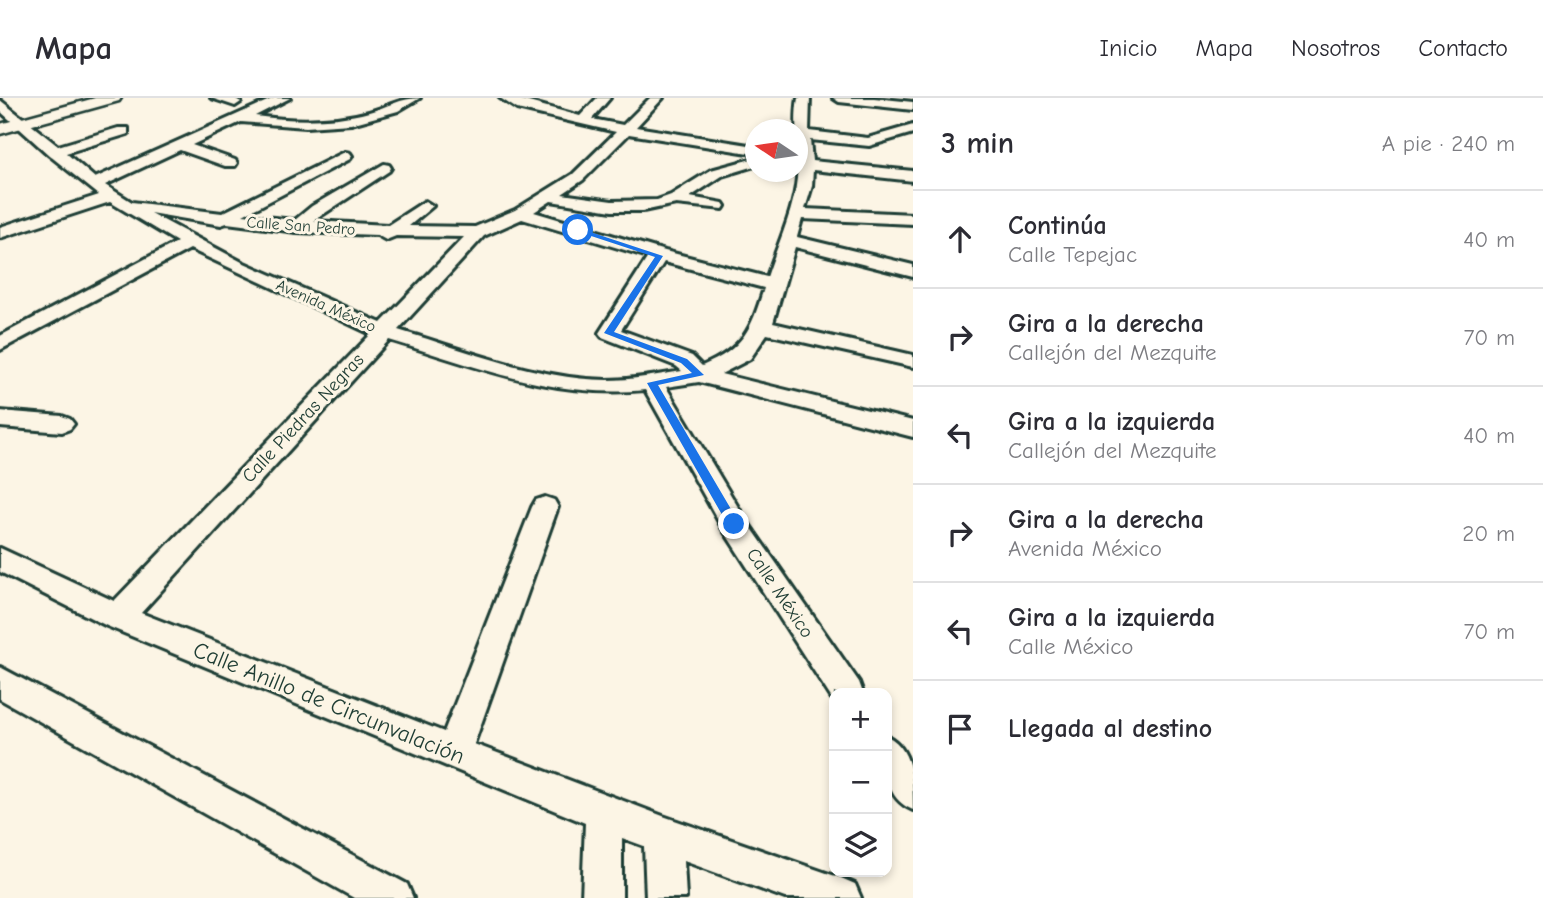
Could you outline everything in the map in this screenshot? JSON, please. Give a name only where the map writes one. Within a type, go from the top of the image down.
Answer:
[{"type":"main road","points":[[0,129],[7,114],[56,104],[113,98]]},
{"type":"street","points":[[217,98],[235,102]]},
{"type":"street","points":[[93,184],[284,98]]},
{"type":"street","points":[[239,118],[288,125],[334,123],[397,108],[414,98]]},
{"type":"street","points":[[506,98],[515,104],[583,121],[622,129],[705,136],[745,147]]},
{"type":"street","points":[[583,121],[604,98]]},
{"type":"street","name":"Calle Piedras Negras","points":[[118,617],[478,232],[522,213],[578,177],[622,129],[657,98]]},
{"type":"street","points":[[800,119],[804,98]]},
{"type":"street","points":[[839,98],[913,106]]},
{"type":"street","name":"Avenida México","points":[[7,114],[93,184],[181,239],[383,331],[546,380],[610,387],[699,375],[742,354],[762,327]]},
{"type":"street","points":[[808,135],[869,142],[913,130]]},
{"type":"street","points":[[54,152],[123,131]]},
{"type":"street","points":[[180,145],[230,163]]},
{"type":"street","points":[[0,344],[215,219],[340,159],[378,171]]},
{"type":"street","points":[[808,160],[913,176]]},
{"type":"street","points":[[674,200],[707,177],[745,165]]},
{"type":"street","points":[[296,227],[378,171]]},
{"type":"street","points":[[800,182],[797,214],[762,327],[913,361]]},
{"type":"street","points":[[550,196],[615,206],[674,200],[717,206]]},
{"type":"street","name":"Calle San Pedro","points":[[0,233],[118,200],[215,219],[296,227],[392,232],[478,232]]},
{"type":"street","points":[[363,248],[392,232],[425,206]]},
{"type":"street","points":[[522,213],[659,256],[775,285]]},
{"type":"street","points":[[797,214],[913,219]]},
{"type":"street","points":[[0,222],[17,228]]},
{"type":"street","points":[[787,240],[857,255],[913,271]]},
{"type":"street","points":[[659,256],[609,333],[684,361],[699,375],[913,429]]},
{"type":"street","name":"Calle México","points":[[652,383],[734,524],[844,688]]},
{"type":"street","points":[[0,419],[62,424]]},
{"type":"street","points":[[453,753],[545,507]]},
{"type":"street","name":"Calle Anillo de Circunvalación","points":[[0,559],[118,617],[453,753],[663,835],[841,898]]},
{"type":"street","points":[[0,682],[393,898]]},
{"type":"street","points":[[892,760],[913,792]]},
{"type":"street","points":[[602,898],[604,812]]},
{"type":"street","points":[[663,835],[666,898]]},
{"type":"route","points":[[578,230],[659,256],[609,333],[684,361],[699,375],[652,383],[734,524]]}]
